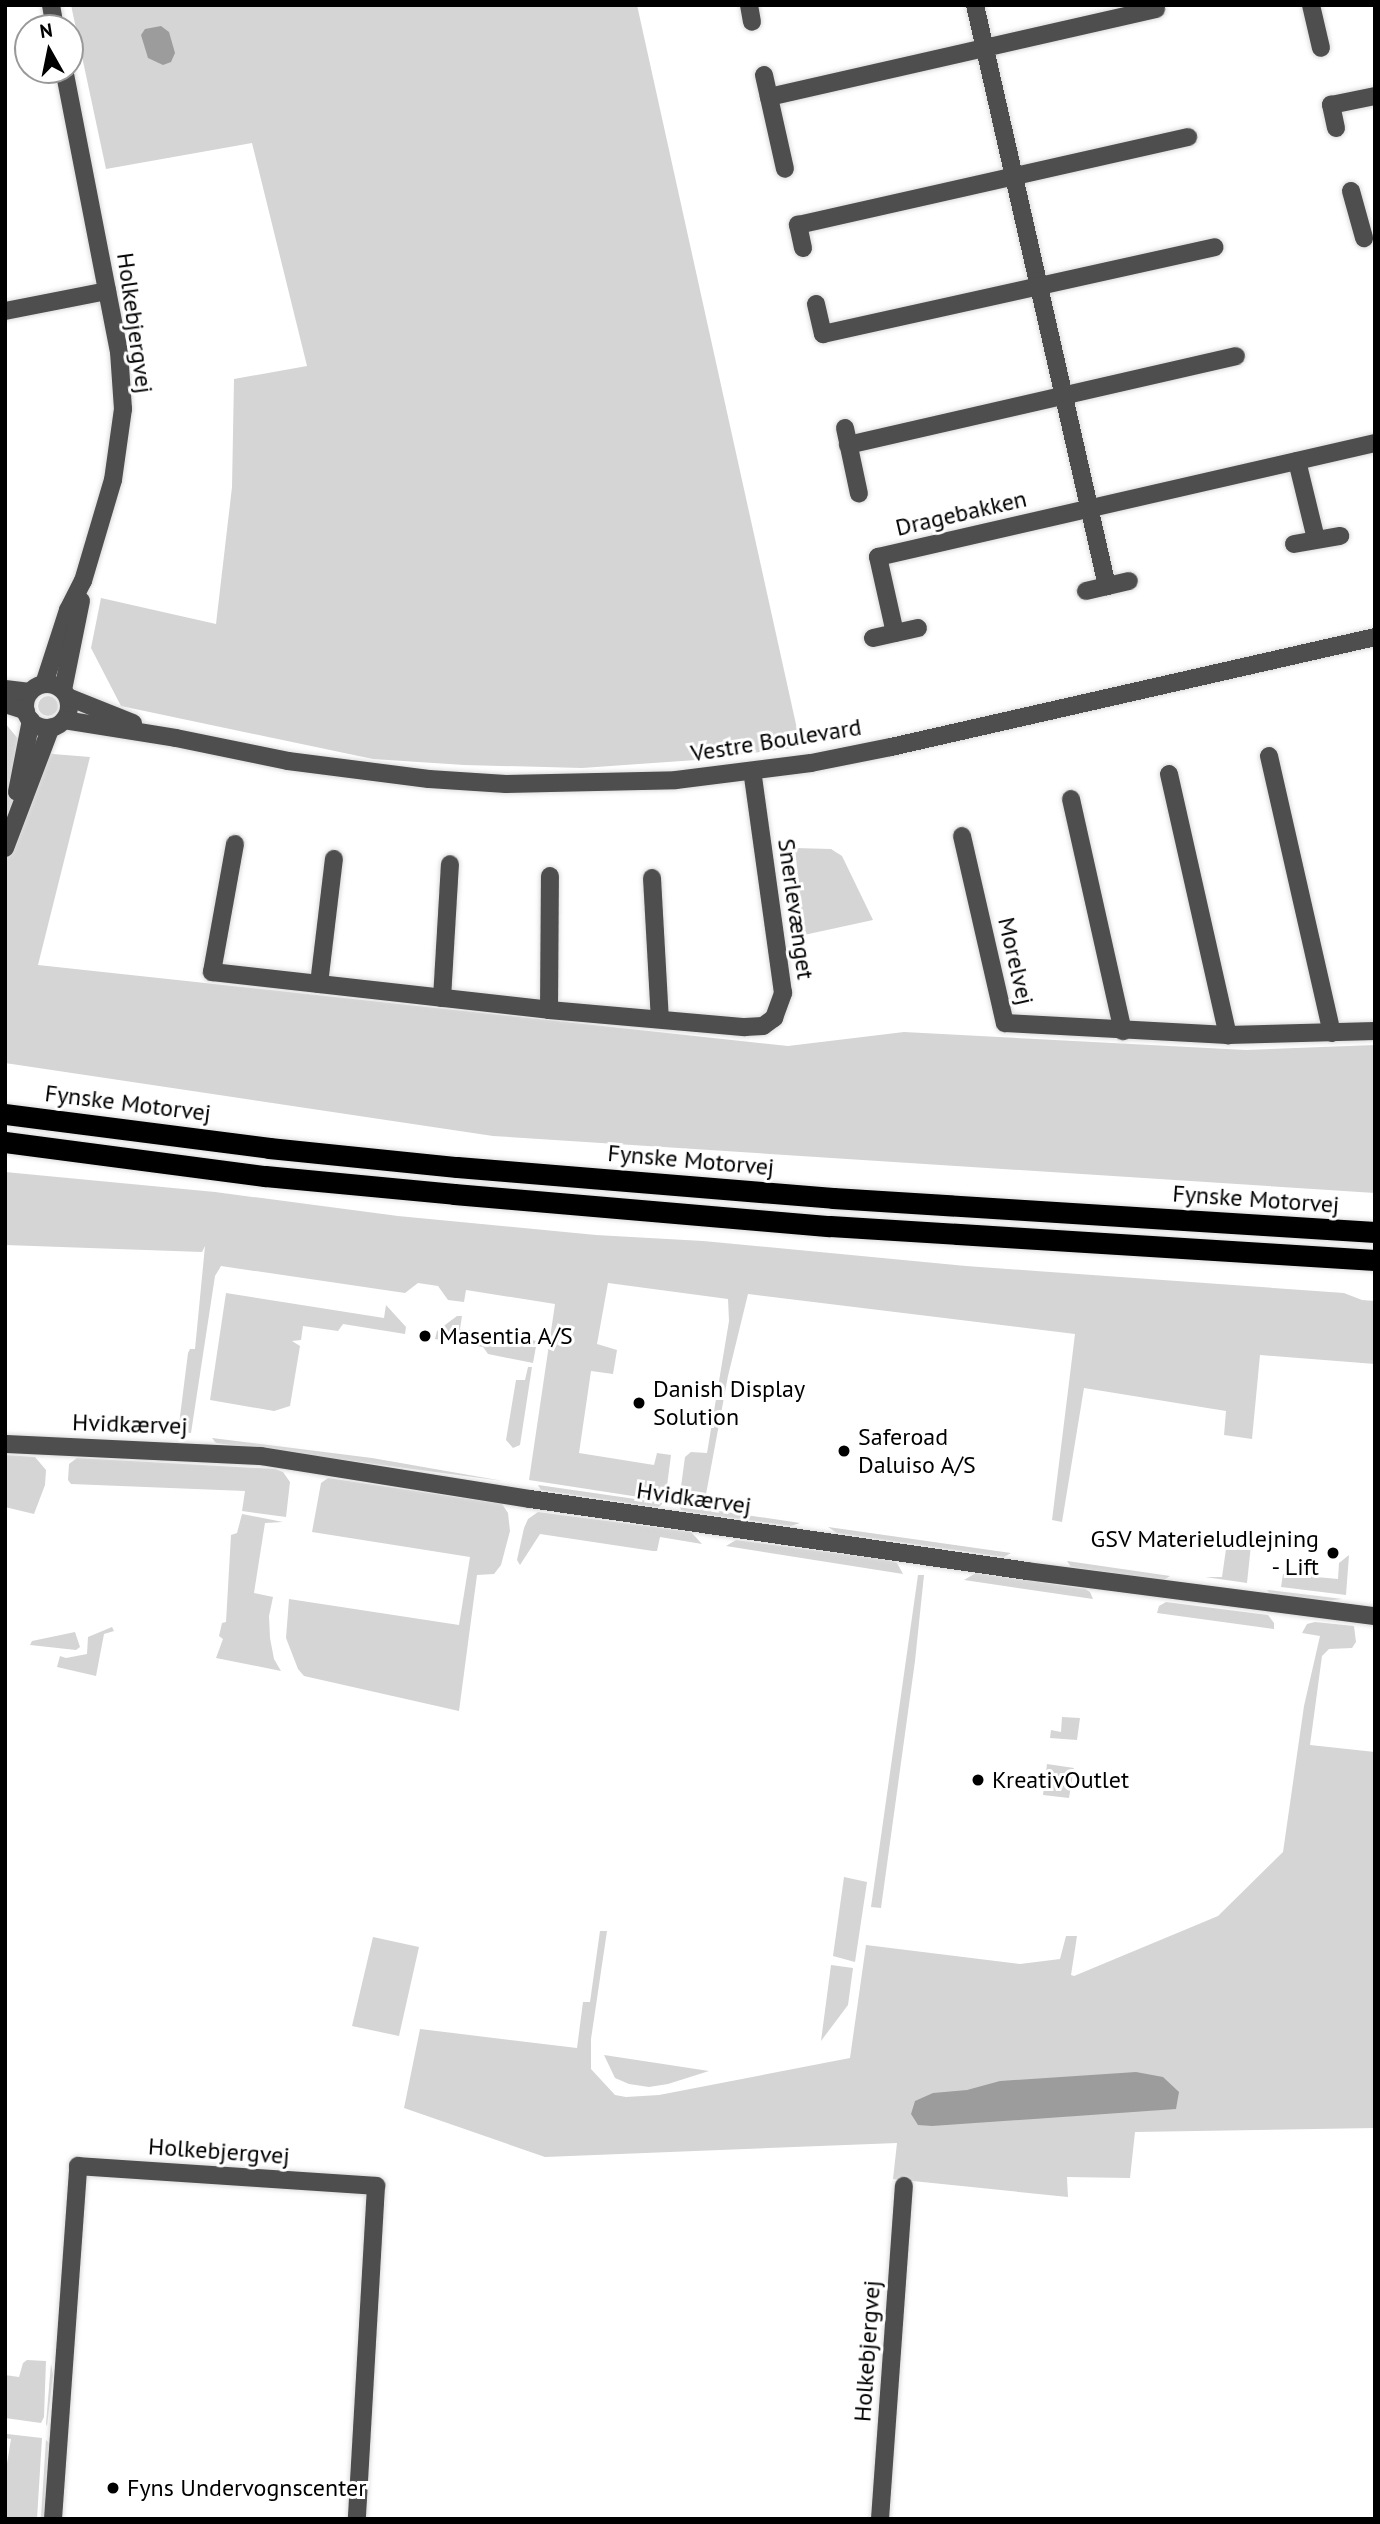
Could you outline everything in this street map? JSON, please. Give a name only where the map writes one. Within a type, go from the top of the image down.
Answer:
[{"type":"highway","name":"Fynske Motorvej","points":[[5,1114],[269,1148],[457,1167],[833,1198],[1375,1232]]},
{"type":"highway","points":[[5,1142],[265,1176],[482,1197],[830,1226],[1375,1260]]},
{"type":"street","points":[[975,5],[1107,586]]},
{"type":"street","points":[[1311,5],[1321,48]]},
{"type":"street","points":[[769,97],[1156,9]]},
{"type":"street","points":[[764,75],[785,169]]},
{"type":"street","name":"Holkebjergvej","points":[[65,694],[83,581],[113,480],[123,409],[121,371],[67,84]]},
{"type":"street","points":[[1336,128],[1331,105],[1375,96]]},
{"type":"street","points":[[803,248],[798,225],[1188,137]]},
{"type":"street","points":[[1352,191],[1366,212],[1364,238]]},
{"type":"street","points":[[816,304],[823,334],[1214,247]]},
{"type":"street","points":[[5,311],[107,291]]},
{"type":"street","points":[[859,494],[846,437],[1064,396],[1236,356]]},
{"type":"street","name":"Dragebakken","points":[[895,633],[878,557],[1375,443]]},
{"type":"street","points":[[1297,461],[1316,539]]},
{"type":"street","points":[[1294,544],[1340,536]]},
{"type":"street","name":"Holkebjergvej","points":[[37,688],[68,610],[83,581]]},
{"type":"street","points":[[1086,591],[1129,581]]},
{"type":"street","points":[[873,638],[918,628]]},
{"type":"street","name":"Vestre Boulevard","points":[[58,724],[176,738],[288,761],[429,779],[592,784],[676,780],[752,771],[891,747],[1375,637]]},
{"type":"street","points":[[7,842],[28,715],[37,688]]},
{"type":"street","points":[[5,689],[37,688],[65,694],[69,709],[58,724],[7,842]]},
{"type":"street","name":"Vestre Boulevard","points":[[65,694],[176,738]]},
{"type":"street","points":[[5,704],[28,715],[37,725],[58,724]]},
{"type":"street","points":[[1269,756],[1332,1034]]},
{"type":"street","name":"Snerlevænget","points":[[234,844],[212,972],[549,1010],[745,1027],[763,1026],[774,1018],[780,1008],[783,993],[752,771]]},
{"type":"street","points":[[1169,774],[1228,1035]]},
{"type":"street","points":[[1071,799],[1123,1031]]},
{"type":"street","name":"Morelvej","points":[[962,836],[1005,1023],[1228,1035],[1375,1031]]},
{"type":"street","points":[[318,984],[334,859]]},
{"type":"street","points":[[442,998],[450,864]]},
{"type":"street","points":[[549,1010],[550,876]]},
{"type":"street","points":[[652,878],[660,1019]]},
{"type":"street","name":"Hvidkærvej","points":[[5,1444],[261,1456],[530,1499],[1027,1571],[1375,1616]]},
{"type":"street","name":"Holkebjergvej","points":[[53,2519],[78,2166],[376,2186],[357,2519]]},
{"type":"street","name":"Holkebjergvej","points":[[880,2519],[904,2186]]},
{"type":"shaded area","points":[[71,5],[637,5],[801,747],[696,760],[582,768],[464,765],[373,759],[121,706],[91,648],[101,598],[216,624],[232,487],[234,379],[307,366],[252,143],[106,169],[84,66],[84,14],[73,14]]},
{"type":"shaded area","points":[[161,26],[169,32],[175,53],[171,62],[163,65],[148,58],[141,35],[145,29]]},
{"type":"shaded area","points":[[48,696],[55,699],[58,706],[55,713],[48,716],[41,713],[38,706],[41,699]]},
{"type":"shaded area","points":[[5,723],[19,740],[53,754],[90,757],[38,965],[788,1046],[904,1032],[1246,1050],[1375,1045],[1375,1193],[493,1136],[5,1063]]},
{"type":"shaded area","points":[[795,848],[831,849],[842,856],[873,920],[804,935]]},
{"type":"shaded area","points":[[5,1172],[215,1192],[398,1216],[596,1235],[703,1241],[966,1266],[1344,1293],[1362,1300],[1375,1301],[1375,1364],[1260,1355],[1252,1439],[1224,1435],[1226,1411],[1084,1388],[1062,1522],[1052,1520],[1075,1334],[748,1294],[728,1376],[704,1505],[679,1501],[685,1457],[691,1452],[707,1453],[729,1321],[728,1299],[608,1283],[597,1344],[617,1350],[613,1374],[591,1371],[579,1453],[654,1465],[657,1453],[671,1455],[665,1501],[529,1480],[555,1304],[466,1290],[464,1302],[448,1300],[438,1286],[418,1283],[405,1293],[221,1266],[215,1276],[191,1433],[178,1432],[188,1353],[190,1349],[195,1349],[205,1246],[202,1252],[5,1245]]},
{"type":"shaded area","points":[[226,1293],[384,1318],[386,1305],[406,1327],[405,1334],[343,1324],[338,1331],[303,1326],[301,1340],[292,1341],[300,1346],[290,1406],[274,1411],[210,1400]]},
{"type":"shaded area","points":[[457,1316],[462,1316],[460,1329],[537,1341],[533,1363],[488,1354],[483,1347],[435,1339],[437,1331]]},
{"type":"shaded area","points":[[528,1367],[532,1367],[520,1445],[513,1448],[506,1440],[516,1380],[525,1380]]},
{"type":"shaded area","points":[[212,1438],[372,1458],[503,1481],[216,1443]]},
{"type":"shaded area","points":[[5,1455],[35,1457],[46,1470],[45,1485],[34,1514],[5,1507]]},
{"type":"shaded area","points":[[77,1458],[275,1469],[283,1472],[290,1482],[286,1517],[242,1511],[245,1491],[71,1484],[68,1480],[69,1464]]},
{"type":"shaded area","points":[[328,1478],[502,1504],[508,1513],[510,1531],[501,1565],[494,1574],[477,1575],[459,1711],[304,1676],[298,1669],[286,1638],[289,1599],[459,1625],[470,1557],[312,1532],[321,1483]]},
{"type":"shaded area","points":[[538,1485],[663,1503],[659,1507],[649,1506],[541,1490]]},
{"type":"shaded area","points":[[679,1505],[800,1523],[791,1526],[689,1512],[681,1510]]},
{"type":"shaded area","points":[[538,1512],[691,1532],[702,1544],[660,1537],[657,1551],[653,1551],[540,1534],[520,1565],[517,1560],[524,1528],[528,1519]]},
{"type":"shaded area","points":[[242,1514],[283,1522],[265,1523],[254,1593],[273,1597],[269,1616],[270,1638],[274,1659],[281,1671],[216,1658],[223,1639],[219,1636],[222,1623],[226,1622],[231,1535],[237,1533]]},
{"type":"shaded area","points":[[828,1527],[1011,1553],[1004,1557],[837,1533]]},
{"type":"shaded area","points":[[1228,1535],[1242,1536],[1242,1543],[1251,1545],[1247,1583],[1205,1577],[1222,1577]]},
{"type":"shaded area","points":[[736,1540],[888,1560],[897,1563],[903,1574],[726,1546]]},
{"type":"shaded area","points":[[1349,1555],[1346,1595],[1281,1587],[1283,1574],[1338,1579],[1339,1563]]},
{"type":"shaded area","points":[[1067,1561],[1170,1576],[1164,1580],[1071,1567]]},
{"type":"shaded area","points":[[976,1573],[1085,1589],[1093,1599],[964,1580]]},
{"type":"shaded area","points":[[918,1575],[924,1575],[915,1661],[881,1908],[871,1907]]},
{"type":"shaded area","points":[[1267,1590],[1342,1599],[1322,1601],[1271,1594]]},
{"type":"shaded area","points":[[1166,1602],[1268,1615],[1274,1623],[1274,1629],[1157,1613],[1159,1606]]},
{"type":"shaded area","points":[[1315,1622],[1354,1626],[1356,1642],[1352,1648],[1329,1649],[1322,1656],[1310,1745],[1375,1752],[1375,2128],[1135,2132],[1130,2178],[1067,2177],[1068,2197],[893,2179],[897,2143],[545,2157],[404,2108],[420,2029],[577,2048],[583,2002],[590,2002],[600,1931],[607,1931],[591,2039],[591,2069],[615,2095],[626,2097],[659,2095],[850,2058],[866,1945],[1020,1964],[1060,1959],[1066,1936],[1077,1936],[1071,1975],[1074,1976],[1218,1916],[1283,1852],[1304,1706],[1320,1636],[1302,1633],[1307,1624]]},
{"type":"shaded area","points":[[112,1627],[114,1631],[104,1634],[96,1676],[57,1667],[60,1656],[66,1658],[87,1654],[88,1637]]},
{"type":"shaded area","points":[[75,1632],[80,1647],[76,1650],[30,1645],[32,1641]]},
{"type":"shaded area","points":[[1062,1717],[1080,1718],[1077,1740],[1050,1738],[1051,1730],[1061,1732]]},
{"type":"shaded area","points":[[1047,1764],[1074,1768],[1069,1798],[1043,1795]]},
{"type":"shaded area","points":[[844,1877],[867,1882],[855,1962],[833,1956]]},
{"type":"shaded area","points":[[373,1937],[419,1947],[399,2036],[352,2026]]},
{"type":"shaded area","points":[[831,1965],[853,1968],[848,2005],[821,2041]]},
{"type":"shaded area","points":[[604,2055],[709,2071],[668,2084],[649,2087],[629,2084],[615,2078]]},
{"type":"shaded area","points":[[1136,2072],[1163,2077],[1179,2092],[1176,2109],[932,2126],[918,2125],[911,2114],[915,2101],[933,2093],[967,2090],[1000,2081]]},
{"type":"shaded area","points":[[27,2360],[46,2361],[44,2417],[41,2423],[5,2418],[5,2375],[19,2377],[23,2363]]},
{"type":"shaded area","points":[[51,2364],[53,2375],[47,2426],[46,2424]]},
{"type":"shaded area","points":[[7,2434],[42,2438],[37,2519],[5,2519],[5,2476],[11,2439],[5,2438]]},
{"type":"shaded area","points":[[46,2440],[49,2443],[44,2519],[41,2519]]},
{"type":"place","name":"Masentia A/S","points":[[425,1336]]},
{"type":"place","name":"Danish Display Solution","points":[[639,1403]]},
{"type":"place","name":"Saferoad Daluiso A/S","points":[[844,1451]]},
{"type":"place","name":"GSV Materieludlejning - Lift","points":[[1333,1553]]},
{"type":"place","name":"KreativOutlet","points":[[978,1780]]},
{"type":"place","name":"Fyns Undervognscenter","points":[[113,2488]]}]
